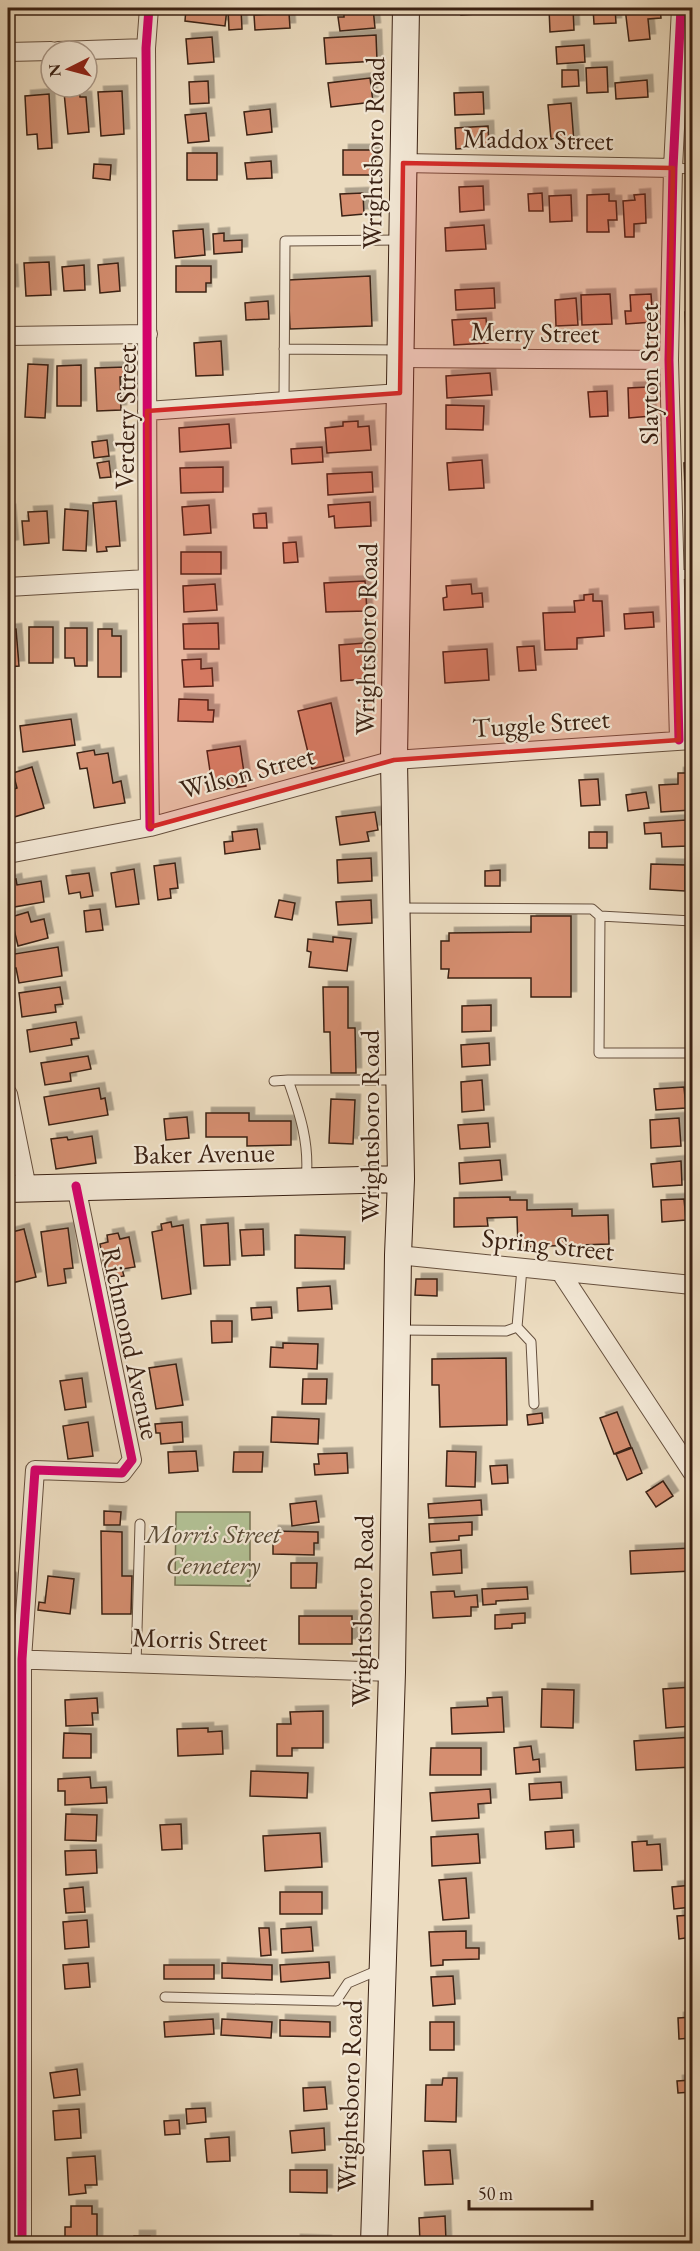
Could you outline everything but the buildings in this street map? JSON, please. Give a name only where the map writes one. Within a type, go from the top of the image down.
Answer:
[{"type":"main road","name":"Wrightsboro Road","points":[[374,2244],[392,1672],[401,1179],[394,760],[406,8]]},
{"type":"main road","name":"Baker Avenue","points":[[17,1188],[401,1179]]},
{"type":"street","name":"Verdery Street","points":[[149,8],[146,48],[150,827]]},
{"type":"street","name":"Slayton Street","points":[[681,8],[673,168],[669,360],[684,574],[686,740]]},
{"type":"street","points":[[99,50],[146,48]]},
{"type":"street","points":[[8,52],[39,51]]},
{"type":"street","name":"Maddox Street","points":[[403,163],[673,168]]},
{"type":"street","points":[[8,336],[148,334]]},
{"type":"street","name":"Merry Street","points":[[400,354],[669,360]]},
{"type":"street","points":[[147,411],[400,393]]},
{"type":"street","points":[[8,587],[147,579]]},
{"type":"street","name":"Tuggle Street","points":[[394,760],[686,740]]},
{"type":"street","name":"Wilson Street","points":[[8,854],[150,827],[394,760]]},
{"type":"street","points":[[8,1094],[17,1188]]},
{"type":"street","name":"Richmond Avenue","points":[[22,2244],[15,1659],[35,1470],[122,1473],[132,1460],[76,1186]]},
{"type":"street","name":"Spring Street","points":[[398,1255],[693,1285]]},
{"type":"street","points":[[561,1273],[693,1472]]},
{"type":"street","name":"Morris Street","points":[[15,1659],[136,1665],[392,1672]]},
{"type":"lane","points":[[673,168],[693,169]]},
{"type":"lane","points":[[284,401],[285,241],[402,240]]},
{"type":"lane","points":[[284,349],[400,354]]},
{"type":"lane","points":[[397,908],[592,909],[600,916],[693,921]]},
{"type":"lane","points":[[600,916],[599,1053],[693,1053]]},
{"type":"lane","points":[[288,1080],[304,1125],[308,1161],[306,1180]]},
{"type":"lane","points":[[274,1081],[400,1080]]},
{"type":"lane","points":[[522,1268],[517,1327],[531,1342],[534,1404]]},
{"type":"lane","points":[[397,1330],[506,1331],[517,1327]]},
{"type":"lane","points":[[136,1665],[140,1524]]},
{"type":"lane","points":[[165,1997],[336,2001],[348,1983],[384,1968]]},
{"type":"highlighted area","points":[[403,163],[673,168],[669,360],[679,740],[394,760],[150,827],[147,411],[400,393]]},
{"type":"green space","name":"Morris Street Cemetery","points":[[176,1512],[250,1512],[250,1586],[175,1585]]},
{"type":"cycle path","points":[[149,8],[146,48],[150,827]]},
{"type":"cycle path","points":[[679,740],[669,360],[673,168],[681,8]]},
{"type":"cycle path","points":[[22,2244],[22,1659],[35,1470],[122,1473],[132,1460],[76,1186]]}]
